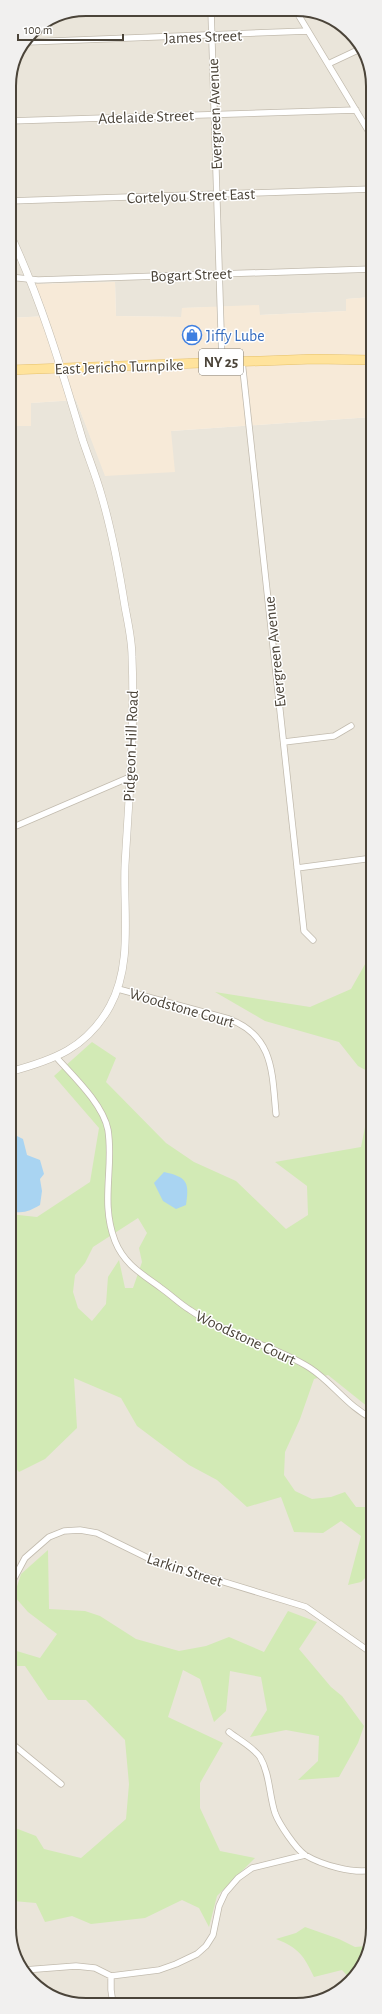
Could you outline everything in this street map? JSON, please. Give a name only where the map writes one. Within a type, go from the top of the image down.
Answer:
[{"type":"main road","name":"East Jericho Turnpike","points":[[16,370],[242,361],[314,359],[366,360]]},
{"type":"street","name":"Evergreen Avenue","points":[[210,16],[212,113],[217,194],[218,273],[222,362]]},
{"type":"street","points":[[299,16],[366,127]]},
{"type":"street","name":"James Street","points":[[31,42],[308,31]]},
{"type":"street","points":[[328,64],[356,50]]},
{"type":"street","name":"Adelaide Street","points":[[16,121],[212,113],[356,110]]},
{"type":"street","name":"Cortelyou Street East","points":[[16,201],[366,189]]},
{"type":"street","name":"Pidgeon Hill Road","points":[[16,248],[29,278],[61,369],[101,494],[120,572],[132,656],[132,734],[124,895],[125,962],[118,989],[109,1008],[96,1026],[80,1042],[56,1058],[16,1070]]},
{"type":"street","name":"Bogart Street","points":[[16,277],[38,280],[366,269]]},
{"type":"street","name":"Evergreen Avenue","points":[[242,361],[304,931],[313,940]]},
{"type":"street","points":[[284,742],[334,736],[351,726]]},
{"type":"street","points":[[16,826],[130,777]]},
{"type":"street","points":[[297,868],[366,859]]},
{"type":"street","name":"Woodstone Court","points":[[118,989],[229,1019],[244,1025],[259,1040],[269,1060],[276,1114]]},
{"type":"street","name":"Woodstone Court","points":[[56,1058],[100,1109],[108,1129],[109,1150],[107,1184],[109,1223],[116,1243],[125,1259],[136,1272],[190,1311],[228,1331],[282,1352],[311,1369],[361,1414],[366,1416]]},
{"type":"street","name":"Larkin Street","points":[[16,1575],[25,1558],[49,1537],[64,1531],[80,1530],[97,1533],[152,1560],[306,1607],[366,1649]]},
{"type":"street","points":[[229,1732],[259,1756],[265,1768],[276,1815],[292,1841],[304,1855],[350,1870],[366,1870]]},
{"type":"street","points":[[16,1747],[61,1784]]},
{"type":"street","points":[[30,1970],[76,1966],[95,1968],[111,1976],[159,1970],[176,1964],[197,1954],[206,1946],[212,1935],[218,1906],[225,1893],[238,1878],[252,1868],[304,1855]]},
{"type":"street","points":[[111,1976],[110,1990],[112,1998]]},
{"type":"shaded area","points":[[86,16],[296,16],[310,17],[331,25],[349,40],[359,55],[364,68],[366,86],[366,297],[347,299],[347,311],[259,315],[259,306],[182,308],[182,317],[116,316],[115,282],[36,284],[48,316],[16,318],[16,81],[18,68],[23,55],[30,43],[40,33],[51,25],[63,20]]},
{"type":"shaded area","points":[[115,282],[116,316],[181,317],[182,308],[259,305],[260,315],[346,311],[346,299],[366,297],[366,417],[171,431],[175,472],[105,476],[76,400],[31,403],[31,426],[16,426],[16,318],[48,316],[35,284]]},
{"type":"shaded area","points":[[76,400],[106,476],[171,431],[366,417],[366,1928],[365,1942],[361,1955],[349,1974],[339,1984],[331,1989],[319,1994],[305,1997],[72,1997],[51,1989],[43,1984],[28,1967],[18,1946],[16,1928],[16,426],[31,426],[30,403]]},
{"type":"green space","points":[[366,962],[366,1070],[358,1066],[339,1042],[265,1021],[215,992],[310,1007],[351,989]]},
{"type":"green space","points":[[92,1042],[116,1058],[106,1082],[166,1143],[194,1162],[236,1181],[286,1229],[308,1215],[307,1186],[275,1162],[361,1147],[366,1122],[366,1405],[328,1375],[314,1379],[300,1419],[285,1452],[284,1475],[295,1491],[312,1499],[331,1497],[345,1492],[356,1507],[366,1507],[366,1577],[361,1582],[348,1585],[361,1536],[341,1521],[323,1533],[294,1532],[281,1497],[247,1507],[217,1480],[189,1465],[137,1426],[121,1398],[74,1378],[77,1428],[45,1459],[19,1472],[16,1468],[16,1215],[37,1217],[90,1182],[99,1128],[54,1076]],"holes":[[[138,1218],[147,1233],[139,1248],[142,1262],[133,1288],[125,1288],[119,1260],[108,1277],[106,1304],[92,1321],[78,1308],[73,1292],[75,1275],[85,1263],[93,1247]]]},
{"type":"green space","points":[[48,1550],[49,1609],[85,1611],[100,1616],[136,1639],[179,1651],[206,1646],[229,1637],[264,1652],[288,1611],[317,1622],[299,1649],[331,1687],[342,1696],[364,1726],[358,1743],[339,1777],[298,1780],[318,1761],[319,1736],[286,1730],[250,1737],[267,1710],[261,1677],[230,1671],[226,1711],[214,1722],[200,1679],[183,1670],[168,1717],[223,1743],[200,1783],[200,1808],[220,1851],[255,1858],[217,1896],[209,1927],[199,1908],[182,1900],[145,1918],[91,1924],[72,1916],[45,1922],[36,1903],[16,1901],[16,1828],[36,1836],[44,1849],[81,1858],[126,1819],[129,1784],[125,1740],[86,1700],[48,1700],[25,1666],[16,1666],[16,1651],[40,1658],[57,1634],[28,1612],[16,1598],[16,1590],[21,1574]]},
{"type":"green space","points":[[305,1927],[339,1939],[355,1947],[364,1946],[357,1963],[347,1976],[342,1970],[314,1977],[304,1958],[295,1949],[276,1939],[296,1933]]},
{"type":"water","points":[[16,1136],[23,1139],[27,1155],[40,1160],[44,1174],[40,1179],[42,1191],[40,1205],[25,1212],[16,1212]]},
{"type":"water","points":[[164,1172],[182,1178],[185,1181],[187,1185],[186,1205],[176,1209],[163,1201],[154,1183]]},
{"type":"place","name":"Jiffy Lube","points":[[192,335]]}]
